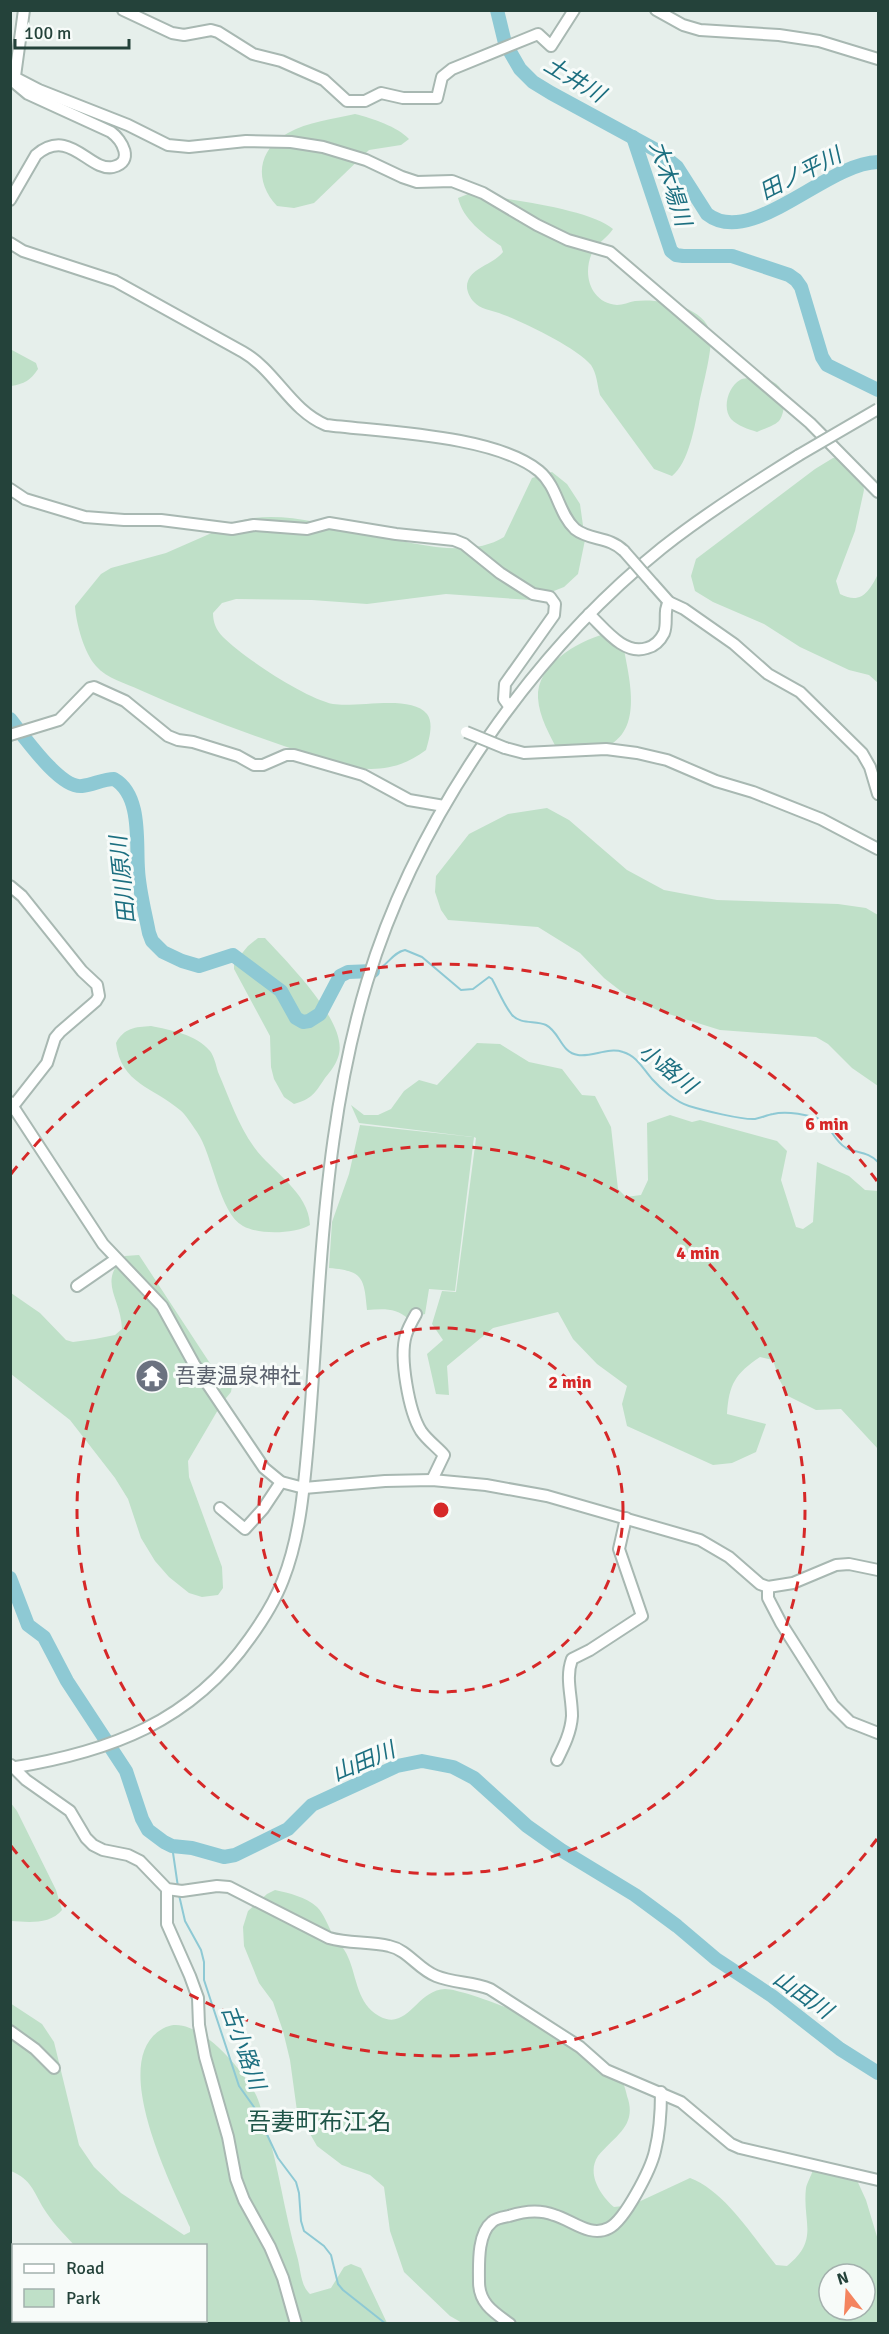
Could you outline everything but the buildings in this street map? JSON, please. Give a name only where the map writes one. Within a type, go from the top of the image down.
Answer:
[{"type":"street","points":[[10,200],[36,155],[50,147],[59,145],[69,147],[105,166],[113,167],[124,159],[125,153],[122,141],[111,132],[28,94],[16,84],[13,76],[24,10]]},
{"type":"street","points":[[123,10],[172,33],[184,35],[211,30],[218,32],[253,54],[281,61],[324,80],[343,99],[356,102],[372,99],[381,93],[403,98],[435,98],[438,96],[442,77],[446,72],[538,34],[551,46],[574,10]]},
{"type":"street","points":[[656,10],[683,25],[700,30],[779,35],[819,41],[879,59]]},
{"type":"street","points":[[13,76],[39,90],[129,125],[168,145],[189,147],[246,141],[291,142],[323,147],[366,160],[417,182],[453,182],[483,193],[537,225],[568,240],[610,252],[810,423],[879,492]]},
{"type":"street","points":[[12,246],[115,281],[243,352],[260,364],[300,409],[316,421],[457,441],[483,446],[522,460],[541,473],[548,481],[563,513],[578,531],[616,543],[669,602],[684,609],[734,644],[768,674],[800,692],[862,753],[870,767],[879,794]]},
{"type":"street","points":[[12,1767],[76,1756],[132,1736],[186,1706],[232,1664],[266,1616],[283,1580],[295,1541],[304,1488],[321,1266],[341,1086],[367,982],[385,932],[421,851],[444,807],[509,706],[590,614],[659,551],[732,497],[879,409]]},
{"type":"street","points":[[10,489],[25,499],[85,517],[161,520],[232,529],[254,525],[306,529],[329,523],[396,534],[454,540],[464,544],[500,573],[533,594],[550,597],[555,604],[554,615],[505,684],[504,699],[509,706]]},
{"type":"street","points":[[590,614],[625,646],[634,650],[642,650],[658,642],[663,634],[666,625],[666,605],[669,602]]},
{"type":"street","points":[[18,733],[59,720],[90,688],[94,687],[125,701],[168,736],[178,740],[193,742],[238,756],[254,765],[264,765],[286,755],[294,755],[363,775],[409,800],[444,807]]},
{"type":"street","points":[[465,732],[524,753],[582,748],[606,749],[657,758],[821,819],[879,849]]},
{"type":"street","points":[[10,886],[22,896],[82,971],[97,985],[99,991],[96,1001],[55,1038],[47,1063],[12,1104],[103,1244],[162,1306],[194,1364],[270,1475],[281,1482],[304,1488],[384,1481],[432,1480],[514,1489],[700,1540],[729,1557],[760,1584],[768,1587],[793,1583],[836,1565],[849,1564],[879,1570]]},
{"type":"street","points":[[77,1286],[116,1259]]},
{"type":"street","points":[[416,1314],[404,1344],[407,1388],[413,1415],[422,1433],[444,1455],[432,1480]]},
{"type":"street","points":[[220,1508],[245,1529],[281,1482]]},
{"type":"street","points":[[557,1760],[568,1737],[571,1724],[568,1681],[572,1659],[642,1616],[619,1549],[626,1518]]},
{"type":"street","points":[[768,1587],[768,1598],[781,1623],[833,1705],[850,1722],[879,1733]]},
{"type":"street","points":[[12,1767],[26,1780],[70,1811],[86,1838],[93,1845],[140,1861],[174,1890],[229,1887],[329,1938],[392,1946],[436,1976],[477,1984],[490,1989],[580,2047],[606,2070],[681,2102],[731,2144],[879,2180]]},
{"type":"street","points":[[174,1890],[167,1924],[198,1998],[204,2056],[228,2137],[236,2179],[244,2200],[284,2278],[296,2324]]},
{"type":"street","points":[[10,2031],[35,2049],[54,2068]]},
{"type":"street","points":[[510,2324],[484,2303],[478,2286],[481,2243],[487,2228],[493,2220],[529,2211],[554,2214],[577,2226],[599,2233],[611,2227],[630,2202],[655,2154],[660,2125],[661,2092]]},
{"type":"green space","points":[[355,114],[392,127],[409,139],[401,145],[369,150],[314,203],[294,208],[277,206],[262,176],[262,166],[270,148],[295,129]]},
{"type":"green space","points":[[468,194],[544,205],[602,222],[613,229],[594,249],[588,270],[591,286],[601,299],[617,305],[645,300],[667,303],[690,310],[706,323],[711,338],[710,347],[695,422],[687,453],[672,476],[654,469],[600,395],[593,368],[584,358],[548,335],[509,317],[482,308],[472,300],[467,287],[471,276],[503,252],[501,246],[481,231],[464,213],[458,198]]},
{"type":"green space","points":[[10,349],[36,363],[38,369],[27,381],[11,386]]},
{"type":"green space","points":[[754,377],[765,379],[779,386],[784,402],[779,421],[757,432],[731,419],[727,409],[728,398],[736,383],[741,379]]},
{"type":"green space","points":[[833,458],[852,458],[859,463],[864,490],[855,531],[836,581],[840,594],[854,598],[868,591],[878,574],[878,683],[869,675],[849,670],[800,647],[764,624],[713,602],[695,591],[691,576],[696,559],[815,469]]},
{"type":"green space","points":[[552,472],[567,484],[580,504],[585,540],[578,574],[564,587],[531,600],[446,594],[367,604],[312,600],[236,599],[222,603],[213,613],[217,629],[233,646],[275,676],[307,694],[333,704],[397,703],[409,705],[427,714],[431,727],[426,750],[406,762],[376,769],[343,766],[240,731],[111,677],[96,666],[84,646],[75,606],[101,574],[111,568],[166,553],[239,521],[269,517],[303,520],[447,548],[478,547],[504,537],[532,478]]},
{"type":"green space","points":[[604,634],[623,644],[631,704],[624,732],[614,742],[600,749],[558,751],[540,712],[539,686],[551,665],[560,657],[582,643]]},
{"type":"green space","points":[[547,808],[569,820],[627,870],[664,890],[717,900],[838,904],[866,908],[878,915],[878,1086],[852,1068],[828,1044],[816,1037],[720,1030],[659,1011],[622,992],[604,978],[580,953],[538,927],[448,920],[441,910],[435,892],[436,876],[469,834],[508,814]]},
{"type":"green space","points":[[258,938],[265,938],[313,992],[334,1025],[339,1040],[339,1054],[332,1070],[312,1095],[294,1104],[284,1097],[274,1079],[271,1067],[270,1036],[234,969],[234,963]]},
{"type":"green space","points":[[151,1026],[198,1040],[210,1051],[243,1130],[254,1147],[297,1192],[308,1213],[310,1225],[286,1232],[267,1232],[250,1229],[235,1219],[222,1197],[203,1142],[189,1120],[170,1102],[131,1076],[119,1057],[116,1043],[126,1031]]},
{"type":"green space","points":[[477,1043],[500,1044],[529,1062],[562,1069],[582,1095],[595,1096],[611,1127],[618,1189],[626,1197],[641,1195],[648,1180],[647,1123],[670,1115],[692,1122],[700,1120],[777,1141],[787,1151],[781,1180],[796,1227],[803,1229],[813,1222],[817,1162],[849,1176],[865,1190],[878,1191],[878,1449],[841,1409],[816,1410],[788,1396],[773,1360],[760,1357],[735,1381],[729,1395],[727,1414],[766,1424],[756,1452],[732,1463],[713,1465],[627,1426],[622,1404],[627,1386],[597,1364],[573,1339],[558,1312],[493,1328],[447,1366],[449,1395],[436,1394],[427,1354],[443,1340],[432,1324],[442,1291],[456,1292],[476,1138],[474,1137],[455,1291],[429,1289],[425,1314],[408,1319],[399,1312],[383,1309],[367,1310],[365,1290],[360,1278],[349,1271],[329,1268],[332,1222],[349,1174],[360,1125],[473,1137],[359,1123],[351,1105],[364,1115],[378,1115],[391,1109],[404,1091],[419,1080],[437,1085]]},
{"type":"green space","points":[[139,1255],[215,1371],[232,1386],[231,1392],[222,1403],[188,1461],[189,1477],[222,1567],[223,1588],[218,1595],[202,1597],[189,1593],[169,1577],[155,1561],[141,1538],[128,1499],[115,1478],[70,1420],[11,1374],[11,1293],[40,1313],[66,1340],[73,1342],[115,1335],[122,1329],[111,1282],[113,1274],[125,1256]]},
{"type":"green space","points":[[10,1802],[17,1811],[56,1890],[62,1910],[45,1920],[11,1921]]},
{"type":"green space","points":[[275,1890],[303,1898],[317,1907],[347,1954],[366,2005],[379,2016],[397,2019],[435,1991],[445,1989],[462,1992],[526,2016],[578,2047],[606,2067],[623,2083],[630,2106],[627,2123],[623,2130],[598,2156],[595,2163],[594,2177],[600,2191],[614,2207],[632,2205],[690,2178],[703,2184],[727,2204],[776,2265],[787,2266],[797,2257],[806,2239],[806,2188],[813,2170],[826,2165],[855,2176],[866,2200],[878,2240],[878,2323],[464,2324],[450,2316],[404,2272],[390,2231],[384,2187],[370,2175],[342,2165],[317,2146],[297,2111],[290,2060],[283,2031],[273,2002],[259,1983],[244,1946],[243,1927],[248,1911]]},
{"type":"green space","points":[[10,2003],[42,2024],[54,2042],[79,2145],[94,2167],[121,2193],[184,2235],[190,2232],[148,2122],[142,2092],[141,2064],[148,2042],[166,2027],[180,2025],[187,2027],[201,2034],[223,2052],[255,2093],[270,2140],[304,2286],[310,2294],[331,2288],[344,2267],[351,2264],[361,2268],[387,2323],[137,2323],[207,2322],[207,2244],[73,2244],[51,2219],[28,2182],[11,2171]]},
{"type":"waterway","name":"田ノ平川","points":[[497,10],[505,43],[520,69],[533,82],[656,150],[677,167],[707,214],[725,222],[745,221],[767,213],[836,175],[858,166],[878,162]]},
{"type":"waterway","name":"大木場川","points":[[633,137],[671,251],[683,256],[732,256],[789,275],[801,287],[822,357],[827,365],[878,390]]},
{"type":"waterway","name":"田川原川","points":[[10,719],[43,760],[73,785],[82,786],[114,779],[123,786],[129,796],[136,820],[139,877],[149,933],[152,941],[163,952],[199,966],[233,955],[281,991],[296,1018],[303,1022],[320,1014],[340,976],[348,972],[373,971]]},
{"type":"waterway","name":"小路川","points":[[374,971],[405,950],[422,957],[461,990],[473,989],[489,977],[512,1015],[520,1020],[551,1028],[572,1053],[584,1055],[617,1051],[628,1054],[669,1095],[679,1102],[703,1110],[749,1119],[782,1113],[814,1117],[824,1122],[841,1145],[867,1154],[878,1162]]},
{"type":"waterway","name":"山田川","points":[[10,1578],[28,1625],[44,1637],[67,1681],[126,1771],[148,1830],[164,1842],[172,1846],[192,1848],[224,1857],[235,1855],[288,1829],[312,1805],[397,1766],[422,1761],[453,1767],[474,1778],[527,1826],[561,1850],[635,1895],[716,1959],[772,1996],[840,2049],[878,2073]]},
{"type":"waterway","name":"古小路川","points":[[172,1846],[178,1887]]},
{"type":"waterway","name":"古小路川","points":[[179,1895],[185,1921],[201,1950],[204,1980],[239,2086],[254,2107],[278,2158],[296,2182],[304,2231],[324,2246],[331,2255],[338,2284],[343,2290],[386,2324]]},
{"type":"place","name":"吾妻温泉神社","points":[[152,1376]]},
{"type":"district","name":"吾妻町布江名","points":[[319,2122]]},
{"type":"water label","name":"土井川","points":[[575,79]]}]
